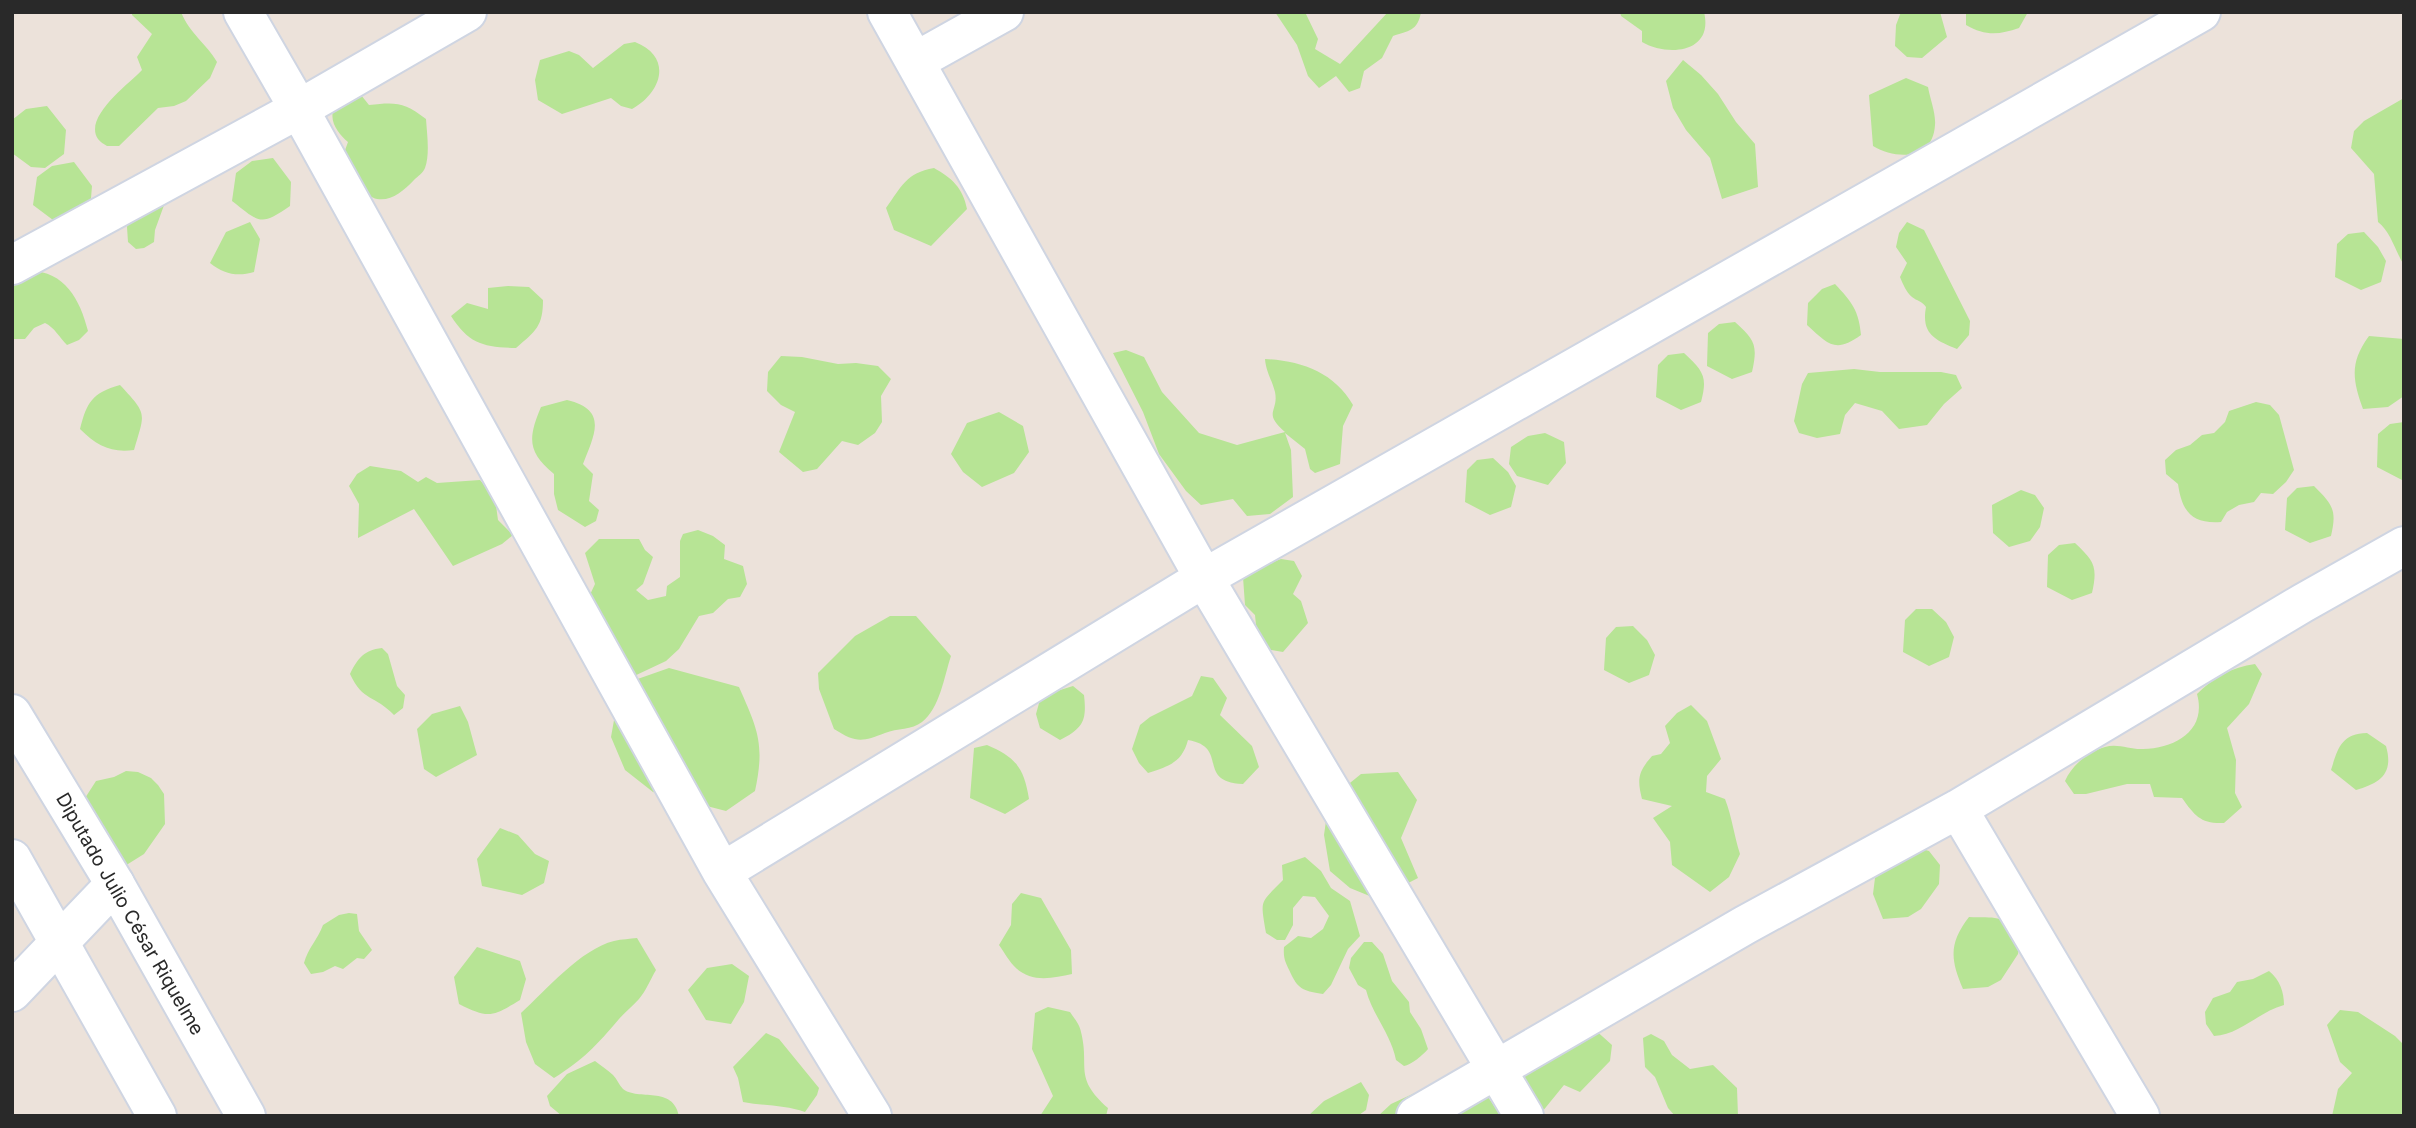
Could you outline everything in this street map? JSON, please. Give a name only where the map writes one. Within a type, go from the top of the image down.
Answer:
[{"type":"street","points":[[243,12],[722,872],[872,1116]]},
{"type":"street","points":[[12,265],[299,109],[467,12]]},
{"type":"street","points":[[887,12],[1204,578],[1524,1116]]},
{"type":"street","points":[[916,61],[1004,12]]},
{"type":"street","points":[[722,872],[1204,578],[2201,12]]},
{"type":"street","points":[[1416,1116],[1745,925],[1958,809],[2404,546]]},
{"type":"street","name":"Diputado Julio César Riquelme","points":[[12,713],[115,884],[246,1116]]},
{"type":"street","points":[[1958,809],[2140,1116]]},
{"type":"street","points":[[12,859],[157,1116]]},
{"type":"street","points":[[12,992],[115,884]]},
{"type":"green space","points":[[132,12],[181,12],[217,62],[210,78],[186,101],[158,108],[119,146],[107,146],[98,139],[95,130],[97,121],[102,111],[142,70],[137,57],[152,34]]},
{"type":"green space","points":[[1275,12],[1305,12],[1318,39],[1315,49],[1340,64],[1388,12],[1421,12],[1415,27],[1393,36],[1382,58],[1364,71],[1360,88],[1349,92],[1336,76],[1319,88],[1308,76],[1297,45]]},
{"type":"green space","points":[[1620,12],[1704,12],[1705,26],[1696,43],[1676,50],[1664,49],[1642,42],[1642,31],[1621,16]]},
{"type":"green space","points":[[1901,12],[1940,12],[1947,37],[1922,58],[1907,57],[1895,46],[1896,25]]},
{"type":"green space","points":[[1966,12],[2028,12],[2019,28],[1992,33],[1966,25]]},
{"type":"green space","points":[[635,42],[655,56],[659,75],[650,93],[632,109],[621,106],[611,98],[562,114],[538,100],[535,80],[540,60],[569,51],[579,55],[593,68],[624,44]]},
{"type":"green space","points":[[1683,60],[1718,94],[1736,122],[1755,144],[1758,187],[1722,199],[1710,158],[1686,130],[1673,108],[1666,81]]},
{"type":"green space","points":[[1906,78],[1928,87],[1934,111],[1933,137],[1921,151],[1893,154],[1873,146],[1869,95]]},
{"type":"green space","points":[[361,95],[369,105],[399,104],[426,119],[428,150],[425,168],[391,198],[377,199],[360,188],[344,153],[348,142],[334,124],[333,113],[339,103]]},
{"type":"green space","points":[[2404,98],[2404,265],[2390,236],[2378,222],[2374,174],[2351,148],[2354,131],[2364,121]]},
{"type":"green space","points":[[47,106],[66,130],[64,154],[45,168],[31,167],[12,153],[12,120],[26,109]]},
{"type":"green space","points":[[273,158],[291,182],[290,206],[272,217],[260,219],[248,214],[232,201],[236,173],[252,161]]},
{"type":"green space","points":[[74,162],[92,186],[90,210],[57,223],[33,205],[37,177],[52,166]]},
{"type":"green space","points":[[934,168],[956,184],[967,209],[931,246],[894,230],[886,208],[911,177]]},
{"type":"green space","points":[[167,197],[155,230],[154,242],[136,249],[128,242],[127,227],[131,210]]},
{"type":"green space","points":[[250,222],[260,239],[254,272],[231,274],[210,263],[226,232]]},
{"type":"green space","points":[[1907,222],[1924,230],[1970,321],[1969,335],[1957,349],[1931,335],[1926,324],[1926,307],[1910,295],[1900,277],[1907,263],[1896,247],[1899,233]]},
{"type":"green space","points":[[2364,232],[2386,261],[2381,282],[2361,290],[2335,277],[2337,244],[2348,234]]},
{"type":"green space","points":[[28,271],[51,275],[61,281],[75,298],[88,331],[79,340],[67,345],[45,323],[34,328],[25,339],[12,339],[12,278]]},
{"type":"green space","points":[[1835,284],[1854,307],[1861,335],[1838,345],[1826,342],[1807,325],[1808,303],[1822,289]]},
{"type":"green space","points":[[529,287],[543,300],[540,322],[516,348],[494,347],[478,342],[464,333],[451,316],[467,303],[488,309],[488,288]]},
{"type":"green space","points":[[1735,322],[1751,339],[1755,355],[1752,372],[1732,379],[1707,366],[1708,333],[1719,324]]},
{"type":"green space","points":[[2369,336],[2404,339],[2404,396],[2388,407],[2363,409],[2357,389],[2355,371],[2358,354]]},
{"type":"green space","points":[[1126,350],[1144,357],[1162,392],[1199,433],[1237,445],[1285,432],[1274,420],[1275,392],[1265,359],[1291,362],[1315,370],[1336,384],[1353,405],[1343,426],[1340,464],[1315,473],[1310,469],[1305,449],[1285,433],[1291,450],[1293,497],[1270,514],[1247,516],[1233,499],[1201,505],[1186,491],[1159,454],[1143,412],[1113,353]]},
{"type":"green space","points":[[1684,353],[1700,370],[1704,386],[1701,402],[1681,410],[1656,397],[1658,365],[1668,355]]},
{"type":"green space","points":[[781,356],[838,364],[878,366],[891,379],[881,396],[882,422],[875,433],[858,445],[842,441],[817,469],[803,472],[779,452],[795,412],[781,405],[767,391],[768,372]]},
{"type":"green space","points":[[1854,369],[1880,372],[1941,372],[1956,375],[1962,388],[1927,425],[1899,429],[1882,411],[1855,403],[1845,415],[1840,434],[1817,438],[1799,433],[1794,421],[1802,384],[1808,373]]},
{"type":"green space","points":[[120,385],[136,402],[142,414],[134,450],[105,447],[80,429],[92,400],[103,391]]},
{"type":"green space","points":[[567,400],[589,410],[595,425],[583,464],[593,474],[589,501],[599,510],[596,521],[585,527],[558,510],[554,494],[554,474],[539,459],[532,444],[541,407]]},
{"type":"green space","points":[[2256,402],[2270,405],[2279,415],[2294,470],[2273,494],[2261,493],[2254,502],[2239,505],[2227,512],[2221,522],[2196,518],[2182,502],[2178,484],[2166,474],[2165,460],[2176,450],[2190,445],[2202,435],[2214,433],[2225,422],[2229,411]]},
{"type":"green space","points":[[999,412],[1023,426],[1029,452],[1014,473],[982,487],[963,472],[951,454],[967,423]]},
{"type":"green space","points":[[2404,422],[2402,480],[2377,467],[2378,434],[2390,424]]},
{"type":"green space","points":[[1545,433],[1564,442],[1566,463],[1548,485],[1517,476],[1509,464],[1511,447],[1528,436]]},
{"type":"green space","points":[[1493,458],[1508,472],[1516,486],[1511,507],[1490,515],[1465,502],[1467,470],[1477,460]]},
{"type":"green space","points":[[370,466],[401,471],[418,482],[426,477],[437,483],[480,480],[495,498],[498,520],[513,535],[502,544],[453,566],[414,509],[358,538],[359,504],[349,486],[357,474]]},
{"type":"green space","points":[[2314,486],[2332,508],[2334,520],[2331,536],[2310,543],[2285,530],[2287,498],[2297,488]]},
{"type":"green space","points":[[2021,490],[2035,495],[2044,508],[2040,527],[2030,541],[2009,547],[1993,533],[1992,505]]},
{"type":"green space","points":[[698,530],[725,545],[724,559],[743,566],[747,584],[740,597],[728,599],[713,613],[699,616],[679,649],[666,661],[613,686],[587,601],[595,584],[585,553],[599,539],[639,539],[653,557],[643,584],[636,590],[648,600],[666,596],[667,586],[680,577],[680,541],[683,534]]},
{"type":"green space","points":[[2075,543],[2087,555],[2095,576],[2092,593],[2072,600],[2047,587],[2048,555],[2059,545]]},
{"type":"green space","points":[[1281,559],[1294,561],[1302,576],[1293,594],[1301,601],[1308,623],[1283,652],[1266,649],[1257,635],[1255,615],[1245,605],[1243,577],[1249,571]]},
{"type":"green space","points":[[1916,609],[1932,609],[1946,622],[1954,637],[1949,657],[1929,666],[1903,652],[1905,620]]},
{"type":"green space","points":[[890,616],[916,616],[951,656],[937,701],[922,722],[870,738],[854,739],[834,729],[819,689],[818,673],[855,636]]},
{"type":"green space","points":[[1633,626],[1647,640],[1655,655],[1649,675],[1629,683],[1604,670],[1606,638],[1616,627]]},
{"type":"green space","points":[[382,648],[388,654],[397,686],[405,695],[403,708],[394,715],[365,694],[350,674],[362,656]]},
{"type":"green space","points":[[2255,664],[2262,674],[2249,704],[2227,728],[2236,760],[2235,793],[2242,807],[2224,823],[2199,818],[2182,798],[2154,797],[2150,784],[2127,784],[2086,794],[2074,794],[2065,781],[2076,765],[2099,749],[2115,746],[2155,748],[2177,741],[2193,727],[2197,718],[2197,694],[2223,674]]},
{"type":"green space","points":[[669,668],[739,687],[751,715],[759,749],[755,791],[726,811],[653,792],[625,770],[611,737],[616,709],[629,682]]},
{"type":"green space","points":[[1201,676],[1213,678],[1227,698],[1220,715],[1252,746],[1259,767],[1243,784],[1229,782],[1220,777],[1208,750],[1188,740],[1179,758],[1148,773],[1132,749],[1140,725],[1150,717],[1192,696]]},
{"type":"green space","points":[[1073,686],[1084,695],[1084,718],[1074,732],[1060,740],[1040,728],[1036,714],[1041,696]]},
{"type":"green space","points":[[1691,705],[1707,721],[1721,759],[1707,776],[1706,792],[1725,799],[1740,854],[1729,877],[1710,892],[1672,865],[1670,842],[1653,818],[1672,806],[1642,799],[1639,786],[1641,771],[1647,762],[1652,756],[1661,754],[1670,743],[1665,726],[1677,713]]},
{"type":"green space","points":[[460,706],[468,722],[477,755],[436,777],[424,769],[417,729],[432,714]]},
{"type":"green space","points":[[2367,733],[2386,746],[2388,764],[2383,776],[2356,790],[2331,770],[2346,739]]},
{"type":"green space","points":[[987,745],[1017,764],[1027,788],[1029,799],[1005,814],[970,798],[974,748]]},
{"type":"green space","points":[[126,771],[138,772],[158,785],[164,794],[165,824],[144,854],[120,869],[78,809],[96,781]]},
{"type":"green space","points":[[1398,772],[1417,800],[1401,838],[1418,878],[1377,899],[1350,888],[1330,871],[1324,835],[1329,800],[1361,774]]},
{"type":"green space","points":[[500,828],[518,835],[535,854],[549,861],[544,883],[522,895],[482,886],[477,859]]},
{"type":"green space","points":[[1918,848],[1929,851],[1940,865],[1939,884],[1921,909],[1908,917],[1883,919],[1873,894],[1877,862]]},
{"type":"green space","points":[[1305,857],[1321,871],[1331,888],[1350,901],[1360,936],[1348,949],[1331,985],[1323,994],[1308,991],[1297,984],[1284,955],[1284,947],[1298,936],[1311,938],[1323,929],[1329,916],[1315,897],[1303,896],[1293,908],[1293,925],[1285,940],[1277,940],[1266,933],[1263,913],[1266,898],[1283,880],[1282,865]]},
{"type":"green space","points":[[1021,893],[1041,898],[1071,950],[1072,974],[1043,978],[1029,976],[1014,966],[999,945],[1011,925],[1012,904]]},
{"type":"green space","points":[[357,914],[359,931],[372,950],[364,959],[357,958],[343,969],[335,966],[311,974],[304,963],[323,925],[339,915]]},
{"type":"green space","points":[[1969,917],[2003,920],[2020,935],[2018,954],[2001,980],[1988,987],[1963,989],[1956,969],[1955,943]]},
{"type":"green space","points":[[637,938],[656,970],[644,992],[589,1052],[554,1078],[535,1064],[526,1042],[521,1013],[564,971],[589,952],[614,941]]},
{"type":"green space","points":[[1364,942],[1372,942],[1383,954],[1392,981],[1409,1002],[1410,1012],[1421,1029],[1428,1049],[1407,1065],[1404,1066],[1396,1060],[1366,990],[1358,985],[1349,968],[1351,958]]},
{"type":"green space","points":[[477,947],[520,961],[526,979],[520,1000],[496,1013],[484,1014],[459,1004],[454,977]]},
{"type":"green space","points":[[732,964],[749,976],[744,1002],[731,1024],[706,1020],[688,990],[707,968]]},
{"type":"green space","points":[[2269,971],[2281,987],[2284,1005],[2232,1032],[2214,1036],[2206,1024],[2205,1012],[2213,998],[2230,992],[2237,982],[2253,979]]},
{"type":"green space","points":[[1048,1007],[1070,1012],[1078,1024],[1083,1044],[1086,1080],[1108,1108],[1106,1116],[1040,1116],[1053,1096],[1032,1049],[1035,1013]]},
{"type":"green space","points":[[2340,1010],[2358,1012],[2402,1043],[2404,1116],[2332,1116],[2338,1089],[2352,1073],[2340,1062],[2327,1025]]},
{"type":"green space","points":[[1593,1028],[1612,1045],[1610,1061],[1580,1092],[1564,1085],[1542,1112],[1520,1084],[1527,1070]]},
{"type":"green space","points":[[766,1033],[779,1039],[819,1088],[805,1112],[743,1102],[733,1067]]},
{"type":"green space","points":[[1651,1034],[1664,1041],[1672,1055],[1690,1069],[1713,1065],[1737,1088],[1738,1116],[1675,1116],[1668,1108],[1655,1077],[1645,1067],[1643,1038]]},
{"type":"green space","points":[[595,1061],[613,1075],[623,1089],[670,1100],[679,1116],[562,1116],[550,1106],[547,1096],[567,1074]]},
{"type":"green space","points":[[1361,1082],[1369,1095],[1366,1110],[1359,1115],[1308,1116],[1324,1101]]},
{"type":"green space","points":[[1434,1084],[1486,1094],[1501,1116],[1378,1116],[1391,1104]]}]
